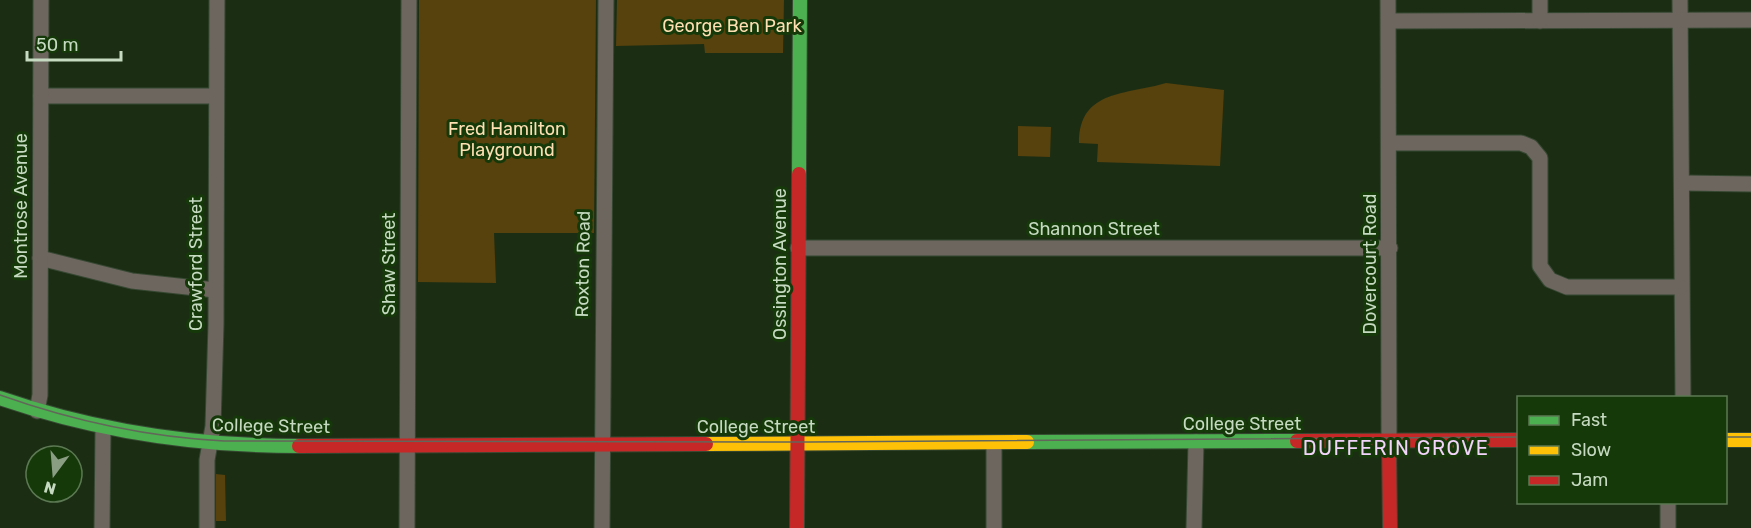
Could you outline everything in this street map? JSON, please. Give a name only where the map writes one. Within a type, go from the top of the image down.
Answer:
[{"type":"main road","name":"Ossington Avenue","points":[[797,528],[800,0]]},
{"type":"main road","name":"College Street","points":[[0,398],[103,429],[209,443],[409,446],[1517,440]]},
{"type":"main road","points":[[1727,440],[1751,440]]},
{"type":"main road","name":"Dovercourt Road","points":[[1389,441],[1390,528]]},
{"type":"street","name":"Montrose Avenue","points":[[37,411],[40,395],[42,0]]},
{"type":"street","name":"Crawford Street","points":[[207,528],[206,491],[209,443],[213,426],[217,0]]},
{"type":"street","name":"Shaw Street","points":[[407,528],[409,0]]},
{"type":"street","name":"Roxton Road","points":[[602,528],[606,0]]},
{"type":"street","name":"Dovercourt Road","points":[[1388,0],[1389,441]]},
{"type":"street","points":[[1540,0],[1540,21]]},
{"type":"street","points":[[1680,0],[1683,183],[1680,287],[1683,396]]},
{"type":"street","points":[[1389,21],[1751,20]]},
{"type":"street","points":[[41,96],[216,96]]},
{"type":"street","points":[[1389,143],[1521,143],[1531,147],[1540,158],[1540,266],[1550,280],[1567,287],[1680,287]]},
{"type":"street","points":[[1683,183],[1751,183]]},
{"type":"street","name":"Shannon Street","points":[[798,248],[1390,248]]},
{"type":"street","points":[[40,258],[132,281],[215,290]]},
{"type":"street","points":[[102,528],[103,429]]},
{"type":"street","points":[[1194,528],[1196,442]]},
{"type":"street","points":[[994,444],[994,528]]},
{"type":"street","points":[[1668,504],[1668,528]]},
{"type":"green space","name":"Fred Hamilton Playground","points":[[419,0],[596,0],[594,233],[494,233],[496,283],[418,282]]},
{"type":"green space","name":"George Ben Park","points":[[617,0],[784,0],[783,53],[705,53],[704,44],[616,46]]},
{"type":"green space","points":[[1166,83],[1224,90],[1220,166],[1097,162],[1098,144],[1079,143],[1081,125],[1087,113],[1096,103],[1121,93]]},
{"type":"green space","points":[[1018,126],[1051,127],[1050,157],[1018,156]]},
{"type":"green space","points":[[216,474],[225,475],[226,521],[216,521]]},
{"type":"tram line","points":[[0,395],[55,413],[138,432],[224,441],[809,442],[1517,437]]},
{"type":"tram line","points":[[1727,437],[1751,437]]},
{"type":"traffic: fast","points":[[799,174],[800,0]]},
{"type":"traffic: fast","points":[[0,398],[36,410],[110,428],[147,434],[185,440],[299,446]]},
{"type":"traffic: fast","points":[[1027,442],[1297,441]]},
{"type":"traffic: slow","points":[[1727,440],[1751,440]]},
{"type":"traffic: slow","points":[[706,444],[1027,442]]},
{"type":"traffic: jam","points":[[797,528],[799,174]]},
{"type":"traffic: jam","points":[[1297,441],[1517,440]]},
{"type":"traffic: jam","points":[[1389,442],[1390,528]]},
{"type":"traffic: jam","points":[[299,446],[706,444]]},
{"type":"district","name":"DUFFERIN GROVE","points":[[1396,448]]}]
